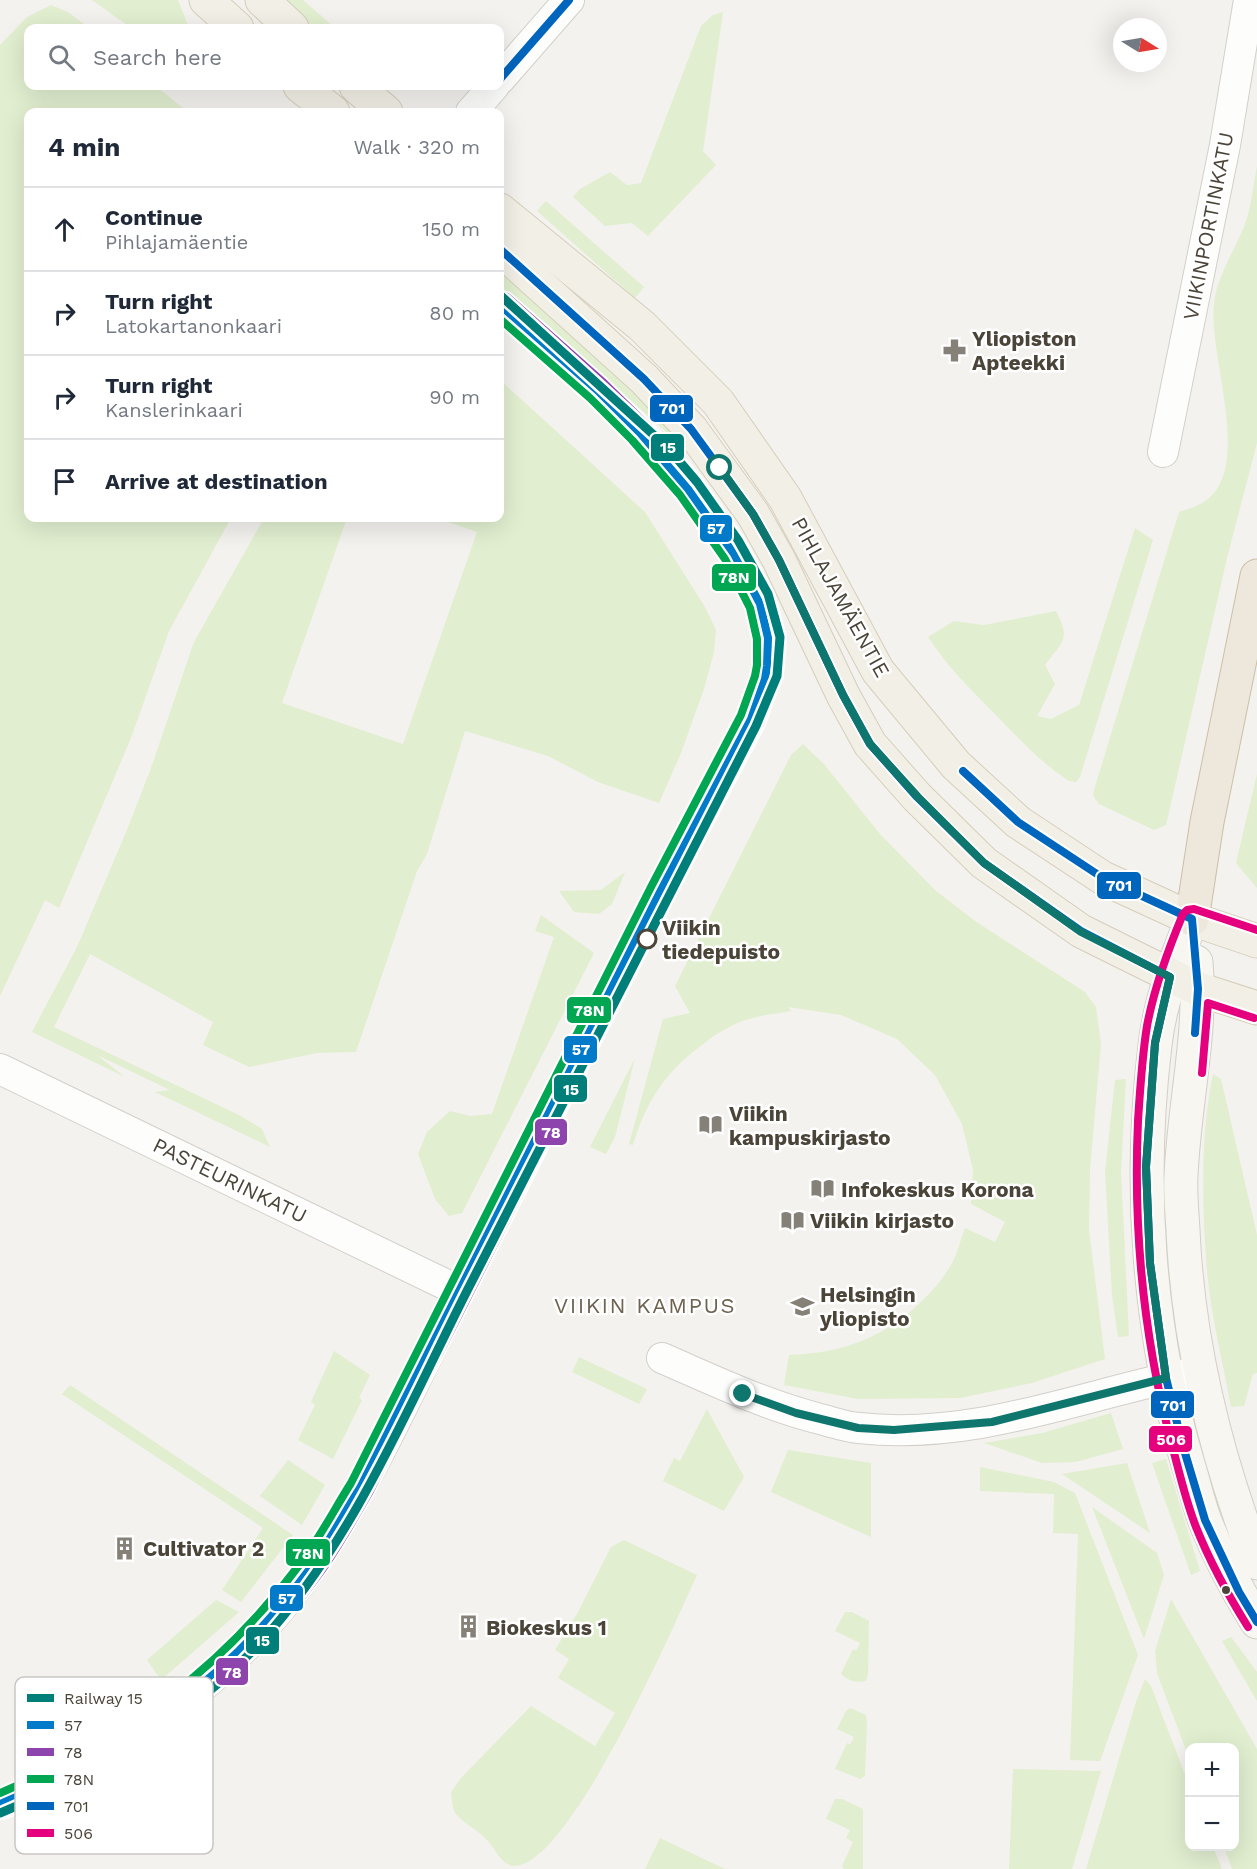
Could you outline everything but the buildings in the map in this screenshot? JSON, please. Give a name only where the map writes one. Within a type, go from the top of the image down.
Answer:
[{"type":"highway","points":[[1192,919],[1206,822],[1257,576]]},
{"type":"main road","points":[[206,0],[233,24]]},
{"type":"main road","points":[[262,0],[288,24]]},
{"type":"main road","points":[[305,90],[328,108]]},
{"type":"main road","points":[[361,90],[381,108]]},
{"type":"main road","name":"PIHLAJAMÄENTIE","points":[[504,213],[642,326],[718,402],[785,498],[878,671],[956,765],[1018,822],[1103,878],[1192,919],[1257,941]]},
{"type":"main road","name":"PIHLAJAMÄENTIE","points":[[504,253],[644,379],[697,437],[753,514],[779,560],[843,695],[870,744],[918,797],[984,863],[1081,932],[1184,983],[1257,1008]]},
{"type":"street","points":[[504,74],[569,0]]},
{"type":"street","name":"VIIKINPORTINKATU","points":[[1163,452],[1225,145],[1249,0]]},
{"type":"street","points":[[475,108],[490,90]]},
{"type":"street","points":[[1192,919],[1184,983],[1193,1060],[1181,1176],[1185,1275],[1200,1371],[1214,1435],[1257,1563]]},
{"type":"street","points":[[1184,983],[1155,1043],[1146,1167],[1150,1263],[1166,1378],[1182,1443],[1205,1520],[1239,1592],[1257,1622]]},
{"type":"street","name":"PASTEURINKATU","points":[[0,1070],[459,1291],[360,1488],[310,1569],[247,1644],[212,1677]]},
{"type":"street","points":[[662,1358],[743,1394],[786,1410],[858,1428],[894,1430],[992,1422],[1200,1371]]},
{"type":"street","name":"PASTEURINKATU","points":[[0,1804],[15,1798]]},
{"type":"green space","points":[[92,0],[178,0],[187,24],[125,24]]},
{"type":"green space","points":[[282,0],[303,0],[330,24],[309,24]]},
{"type":"green space","points":[[51,5],[68,12],[84,24],[24,24],[24,90],[161,90],[183,108],[24,108],[24,522],[229,522],[169,631],[131,738],[59,908],[45,900],[0,996],[0,45],[27,17]]},
{"type":"green space","points":[[723,12],[703,151],[716,165],[648,236],[632,223],[605,226],[573,197],[580,189],[610,172],[627,185],[641,183],[701,26],[713,15]]},
{"type":"green space","points":[[1257,166],[1257,443],[1227,558],[1166,825],[1154,830],[1099,804],[1093,796],[1179,512],[1208,499],[1221,483],[1227,461],[1228,435],[1214,325],[1214,304],[1222,273],[1247,217]]},
{"type":"green space","points":[[546,201],[644,287],[635,298],[537,211]]},
{"type":"green space","points":[[504,268],[678,431],[670,435],[504,290]]},
{"type":"green space","points":[[504,384],[645,512],[705,607],[716,630],[714,652],[704,689],[681,753],[659,803],[598,782],[548,756],[465,731],[427,854],[417,871],[356,1052],[317,1053],[249,1067],[203,1045],[213,1022],[90,954],[54,1027],[241,1116],[262,1129],[270,1147],[155,1092],[170,1090],[97,1055],[125,1077],[32,1032],[77,947],[127,830],[194,642],[262,522],[346,522],[282,703],[403,744],[477,532],[448,522],[504,522]]},
{"type":"green space","points":[[1135,528],[1153,540],[1080,777],[1076,782],[1069,781],[1039,758],[1011,731],[959,676],[928,637],[954,621],[984,625],[1056,611],[1064,635],[1060,645],[1045,665],[1055,684],[1037,716],[1051,719],[1079,705]]},
{"type":"green space","points":[[803,744],[824,764],[880,834],[935,890],[975,921],[1085,992],[1096,1007],[1101,1044],[1090,1169],[1089,1230],[1105,1359],[1032,1383],[960,1398],[858,1399],[784,1385],[789,1355],[809,1354],[845,1347],[878,1334],[908,1313],[936,1286],[956,1255],[965,1228],[995,1242],[1005,1222],[971,1204],[973,1170],[962,1124],[935,1075],[897,1039],[841,1015],[788,1007],[791,1011],[740,1022],[712,1038],[677,1066],[658,1089],[644,1115],[633,1145],[629,1144],[663,1019],[690,1013],[675,986],[791,755]]},
{"type":"green space","points":[[1257,774],[1257,888],[1236,863]]},
{"type":"green space","points":[[625,872],[612,904],[599,914],[574,912],[559,891],[601,890]]},
{"type":"green space","points":[[541,915],[594,953],[462,1213],[449,1216],[435,1199],[418,1154],[427,1132],[450,1111],[471,1116],[492,1114],[554,937],[535,931]]},
{"type":"green space","points":[[635,1058],[615,1137],[606,1154],[590,1147]]},
{"type":"green space","points":[[1213,1074],[1221,1079],[1257,1235],[1257,1373],[1253,1374],[1244,1406],[1231,1407],[1211,1305],[1205,1247],[1204,1147]]},
{"type":"green space","points":[[1126,1079],[1121,1172],[1129,1336],[1118,1337],[1112,1296],[1105,1172],[1115,1080]]},
{"type":"green space","points":[[334,1351],[370,1375],[359,1398],[362,1400],[333,1459],[298,1440],[315,1405],[311,1402]]},
{"type":"green space","points":[[579,1357],[647,1389],[639,1404],[572,1372]]},
{"type":"green space","points":[[70,1385],[293,1535],[241,1602],[222,1590],[263,1528],[62,1394]]},
{"type":"green space","points":[[707,1409],[744,1477],[724,1511],[663,1481],[674,1458],[680,1461]]},
{"type":"green space","points":[[1111,1413],[1123,1449],[1076,1462],[1042,1463],[984,1443],[1042,1433]]},
{"type":"green space","points":[[788,1450],[871,1463],[871,1537],[771,1492]]},
{"type":"green space","points":[[1166,1459],[1200,1571],[1191,1575],[1152,1463]]},
{"type":"green space","points":[[288,1460],[325,1485],[302,1525],[260,1496]]},
{"type":"green space","points":[[1127,1463],[1150,1533],[1062,1474]]},
{"type":"green space","points":[[980,1467],[1054,1482],[1075,1493],[1138,1655],[1100,1761],[1070,1760],[1078,1534],[1053,1533],[1054,1494],[980,1491]]},
{"type":"green space","points":[[1092,1507],[1157,1553],[1164,1575],[1144,1639]]},
{"type":"green space","points":[[624,1540],[697,1575],[644,1689],[590,1788],[562,1829],[536,1856],[513,1866],[501,1859],[484,1837],[456,1814],[451,1792],[461,1778],[531,1706],[595,1746],[615,1713],[558,1678],[569,1659],[555,1650],[578,1612],[611,1547]]},
{"type":"green space","points":[[1171,1599],[1257,1749],[1257,1869],[1232,1869],[1225,1851],[1239,1851],[1239,1743],[1185,1743],[1185,1747],[1157,1673],[1155,1651]]},
{"type":"green space","points":[[216,1600],[239,1612],[164,1677],[159,1677],[147,1660]]},
{"type":"green space","points":[[845,1612],[852,1612],[869,1621],[866,1681],[852,1681],[841,1674],[853,1649],[856,1651],[860,1643],[835,1631]]},
{"type":"green space","points":[[1231,1637],[1257,1672],[1257,1701],[1222,1641]]},
{"type":"green space","points":[[1145,1679],[1151,1686],[1185,1775],[1185,1851],[1215,1851],[1222,1869],[1086,1869]]},
{"type":"green space","points":[[850,1708],[866,1715],[865,1776],[860,1779],[835,1769],[847,1743],[850,1745],[854,1737],[837,1729],[846,1711]]},
{"type":"green space","points":[[1013,1769],[1101,1771],[1072,1869],[1009,1869]]},
{"type":"green space","points":[[835,1799],[842,1799],[863,1809],[863,1869],[844,1869],[842,1866],[853,1842],[846,1838],[850,1830],[826,1819]]},
{"type":"green space","points":[[660,1838],[725,1869],[645,1869]]},
{"type":"rail line","name":"15","points":[[213,1687],[260,1643],[294,1603],[352,1516],[401,1425],[470,1285],[756,726],[777,676],[780,637],[768,594],[738,540],[697,482],[668,448],[504,299]]},
{"type":"rail line","name":"15","points":[[0,1813],[15,1806]]},
{"type":"transit line","name":"701","points":[[504,74],[569,0]]},
{"type":"transit line","name":"701","points":[[504,253],[644,379],[691,429],[753,514],[779,560],[843,695],[870,744],[917,797],[984,863],[1081,931],[1170,977],[1155,1043],[1146,1167],[1150,1263],[1166,1378],[1182,1443],[1205,1520],[1239,1592],[1257,1622]]},
{"type":"transit line","name":"78","points":[[213,1689],[253,1652],[287,1615],[326,1564],[369,1493],[669,897],[760,724],[775,682],[778,637],[770,600],[743,548],[697,483],[648,426],[604,383],[507,297]]},
{"type":"transit line","name":"57","points":[[210,1677],[244,1646],[309,1570],[360,1488],[660,892],[751,719],[765,679],[768,638],[760,604],[734,554],[688,489],[640,433],[597,390],[504,309]]},
{"type":"transit line","name":"78N","points":[[193,1677],[237,1638],[269,1602],[307,1554],[351,1483],[651,887],[741,715],[755,676],[757,639],[750,608],[725,559],[680,495],[632,440],[590,398],[504,323]]},
{"type":"transit line","name":"701","points":[[963,771],[1018,822],[1103,878],[1192,919],[1198,989],[1195,1033]]},
{"type":"transit line","name":"506","points":[[1248,1627],[1233,1603],[1196,1527],[1183,1488],[1163,1409],[1143,1286],[1139,1245],[1137,1163],[1140,1085],[1147,1026],[1162,969],[1183,914],[1187,910],[1194,909],[1257,930]]},
{"type":"transit line","name":"506","points":[[1202,1073],[1208,1003],[1254,1018]]},
{"type":"transit line","name":"78N","points":[[0,1793],[15,1786]]},
{"type":"transit line","name":"57","points":[[0,1804],[15,1797]]},
{"type":"transit line","name":"78","points":[[4,1814],[15,1809]]},
{"type":"place","name":"Yliopiston Apteekki","points":[[954,350]]},
{"type":"place","name":"Viikin tiedepuisto","points":[[647,939]]},
{"type":"place","name":"Viikin kampuskirjasto","points":[[711,1125]]},
{"type":"place","name":"Infokeskus Korona","points":[[823,1189]]},
{"type":"place","name":"Viikin kirjasto","points":[[792,1220]]},
{"type":"place","name":"Helsingin yliopisto","points":[[802,1306]]},
{"type":"place","name":"Cultivator 2","points":[[125,1548]]},
{"type":"place","name":"Biokeskus 1","points":[[468,1627]]},
{"type":"district","name":"VIIKIN KAMPUS","points":[[645,1305]]},
{"type":"route","points":[[720,468],[753,514],[779,560],[843,695],[870,744],[918,797],[984,863],[1081,932],[1170,977],[1155,1043],[1146,1167],[1150,1263],[1166,1378],[992,1422],[894,1430],[858,1428],[796,1413],[743,1394]]}]
